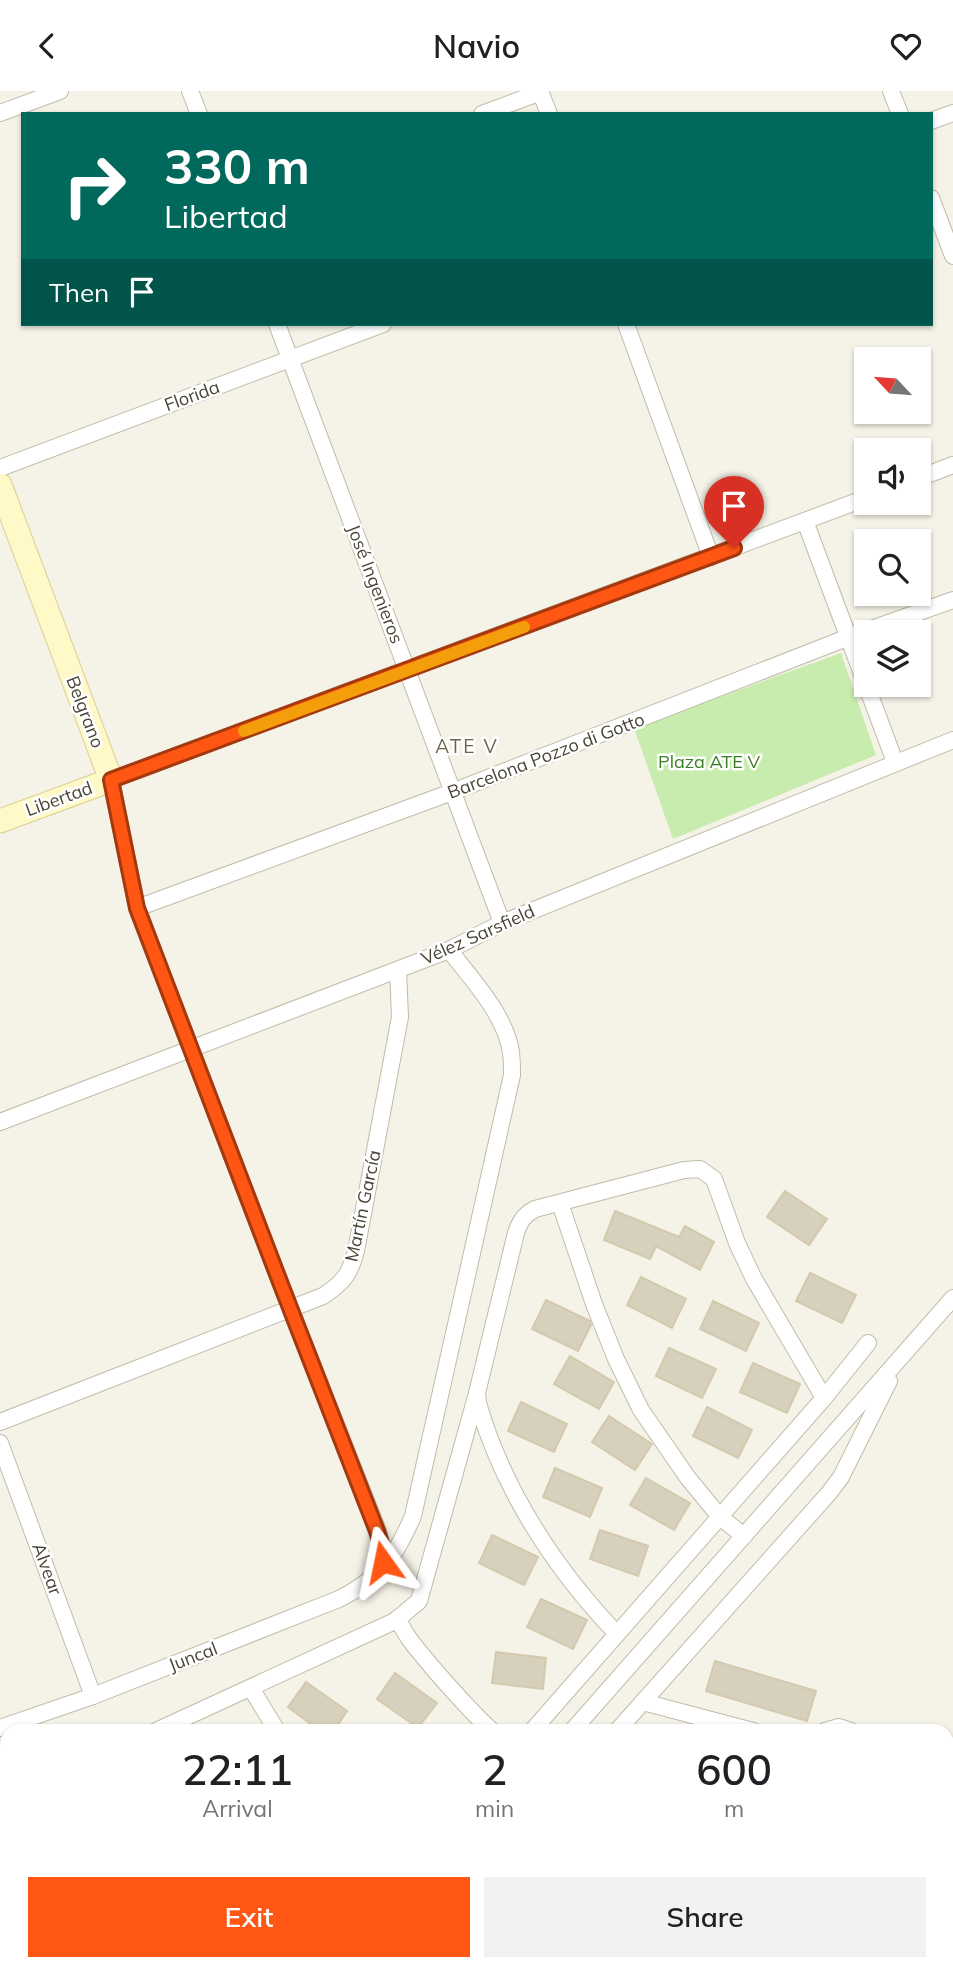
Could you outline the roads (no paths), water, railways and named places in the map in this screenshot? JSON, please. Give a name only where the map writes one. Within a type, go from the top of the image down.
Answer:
[{"type":"main road","name":"Belgrano","points":[[0,485],[111,780]]},
{"type":"main road","name":"Libertad","points":[[0,821],[111,780]]},
{"type":"street","points":[[0,113],[60,91]]},
{"type":"street","points":[[191,91],[198,112]]},
{"type":"street","points":[[891,91],[899,112]]},
{"type":"street","points":[[487,112],[541,92],[548,112]]},
{"type":"street","points":[[933,120],[953,113]]},
{"type":"street","points":[[933,203],[953,256]]},
{"type":"street","name":"José Ingenieros","points":[[278,326],[502,923]]},
{"type":"street","name":"Florida","points":[[0,468],[378,326]]},
{"type":"street","points":[[627,326],[711,557]]},
{"type":"street","points":[[931,473],[953,465]]},
{"type":"street","name":"Libertad","points":[[111,780],[854,502]]},
{"type":"street","points":[[804,521],[895,762]]},
{"type":"street","name":"Barcelona Pozzo di Gotto","points":[[137,908],[452,792],[849,637],[953,600]]},
{"type":"street","name":"Vélez Sarsfield","points":[[0,1122],[449,950],[502,923],[953,740]]},
{"type":"street","name":"Belgrano","points":[[111,780],[137,908],[377,1531],[384,1556],[379,1571]]},
{"type":"street","name":"Juncal","points":[[12,1724],[93,1696],[339,1599],[362,1587],[400,1546],[413,1516],[512,1075],[511,1051],[506,1034],[486,998],[449,950]]},
{"type":"street","name":"Martín García","points":[[0,1422],[323,1296],[340,1285],[352,1266],[400,1017],[398,969]]},
{"type":"street","points":[[171,1724],[398,1618],[419,1601],[477,1393],[519,1222],[526,1213],[684,1170],[700,1169],[714,1179],[737,1243],[754,1279],[824,1398]]},
{"type":"street","points":[[560,1203],[598,1315],[641,1410],[688,1478],[720,1517],[744,1536]]},
{"type":"street","points":[[578,1724],[953,1298]]},
{"type":"street","points":[[538,1724],[824,1398],[868,1343]]},
{"type":"street","points":[[623,1724],[829,1493],[841,1477],[898,1362]]},
{"type":"street","points":[[477,1393],[480,1409],[502,1465],[533,1526],[565,1575],[617,1634]]},
{"type":"street","name":"Alvear","points":[[0,1443],[93,1696]]},
{"type":"street","points":[[398,1618],[402,1629],[428,1663],[485,1724]]},
{"type":"street","points":[[251,1688],[273,1724]]},
{"type":"street","points":[[643,1702],[726,1724]]},
{"type":"district","name":"ATE V","points":[[467,746]]},
{"type":"park label","name":"Plaza ATE V","points":[[709,762]]}]
